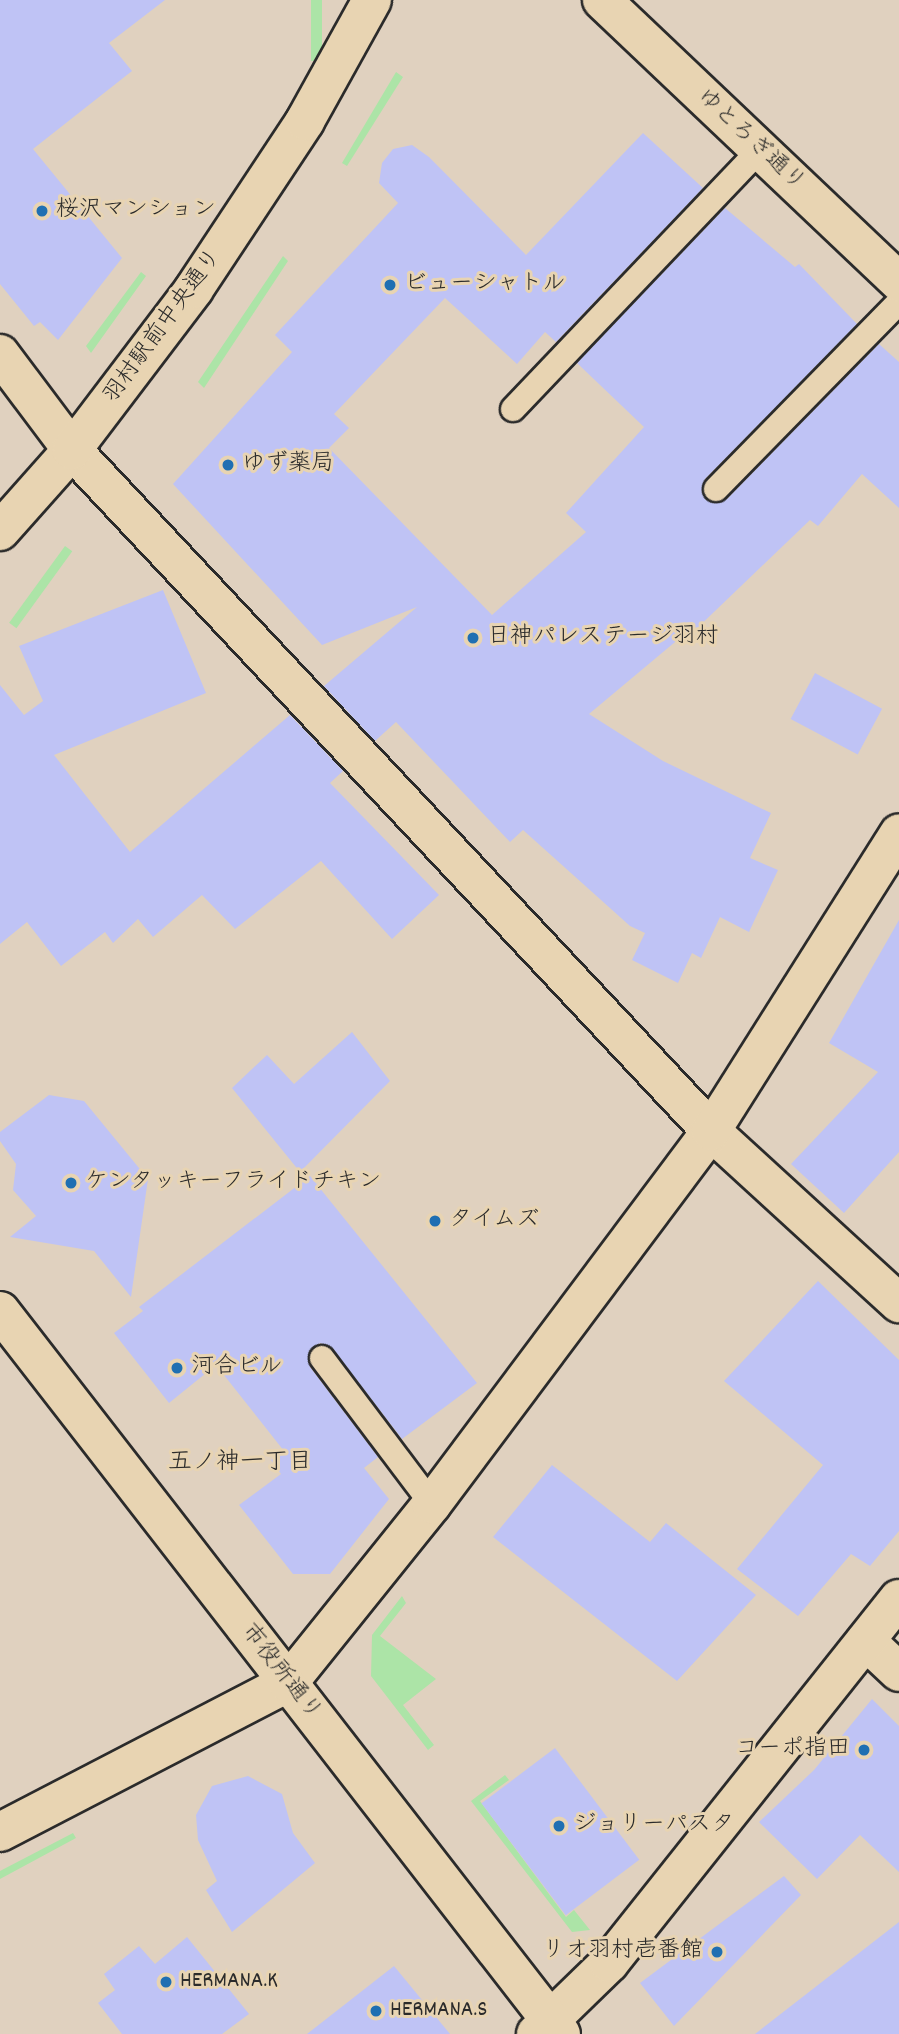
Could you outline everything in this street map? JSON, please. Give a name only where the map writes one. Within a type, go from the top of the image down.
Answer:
[{"type":"street","name":"羽村駅前中央通り","points":[[0,531],[72,450],[194,289],[268,179],[372,0]]},
{"type":"street","name":"ゆとろぎ通り","points":[[602,0],[896,280]]},
{"type":"street","points":[[0,354],[72,450],[711,1131],[899,1303]]},
{"type":"street","points":[[0,1832],[288,1683],[432,1504],[711,1131],[899,834]]},
{"type":"street","name":"市役所通り","points":[[0,1311],[288,1683],[549,2030]]},
{"type":"street","points":[[549,2030],[609,1963],[899,1599]]},
{"type":"street","points":[[866,1641],[899,1672]]},
{"type":"lane","points":[[513,409],[760,150]]},
{"type":"lane","points":[[716,489],[896,280]]},
{"type":"lane","points":[[322,1359],[432,1504]]},
{"type":"green space","points":[[311,0],[322,0],[322,61],[311,61]]},
{"type":"green space","points":[[396,72],[403,77],[347,166],[342,163]]},
{"type":"green space","points":[[283,256],[288,261],[204,388],[198,382]]},
{"type":"green space","points":[[141,272],[146,276],[91,353],[86,346]]},
{"type":"green space","points":[[65,546],[72,551],[16,628],[9,623]]},
{"type":"green space","points":[[402,1596],[406,1603],[380,1636],[436,1679],[403,1705],[434,1745],[428,1750],[371,1676],[372,1635]]},
{"type":"green space","points":[[505,1775],[509,1780],[480,1801],[566,1917],[574,1910],[590,1930],[572,1932],[471,1801]]},
{"type":"green space","points":[[73,1833],[76,1838],[0,1879],[0,1871]]},
{"type":"building","points":[[0,0],[165,0],[109,43],[132,71],[33,149],[122,258],[58,340],[40,322],[34,326],[0,284]]},
{"type":"building","points":[[643,133],[703,188],[556,342],[545,332],[517,364],[445,298],[334,414],[349,428],[329,448],[492,615],[586,532],[566,513],[644,427],[577,363],[725,208],[795,267],[799,264],[857,324],[705,479],[702,492],[706,500],[727,499],[879,344],[899,362],[899,508],[862,474],[818,526],[810,520],[690,635],[687,632],[589,714],[663,761],[771,813],[750,858],[778,870],[749,932],[720,917],[701,958],[692,953],[678,983],[632,960],[645,933],[630,926],[523,830],[510,842],[396,722],[375,741],[324,686],[417,607],[322,645],[173,484],[292,352],[275,335],[398,203],[379,183],[382,163],[393,149],[412,145],[429,157],[526,255]]},
{"type":"building","points":[[163,590],[206,693],[54,755],[130,852],[290,715],[343,771],[330,783],[439,895],[392,939],[321,861],[235,929],[202,895],[153,937],[138,919],[113,943],[105,932],[61,966],[27,922],[0,944],[0,685],[24,715],[43,701],[19,646]]},
{"type":"building","points":[[815,673],[882,709],[858,755],[791,719]]},
{"type":"building","points":[[899,920],[899,1152],[844,1213],[791,1164],[878,1072],[829,1043]]},
{"type":"building","points":[[352,1032],[390,1081],[300,1172],[232,1088],[267,1055],[294,1084]]},
{"type":"building","points":[[49,1095],[84,1101],[148,1179],[131,1297],[94,1251],[10,1237],[36,1216],[13,1190],[16,1164],[0,1141],[0,1132]]},
{"type":"building","points":[[310,1176],[477,1383],[402,1439],[333,1349],[320,1343],[309,1352],[310,1367],[378,1457],[364,1468],[389,1499],[330,1574],[293,1574],[239,1505],[281,1474],[271,1460],[284,1451],[216,1365],[169,1403],[114,1333],[143,1311],[139,1307]]},
{"type":"building","points":[[818,1281],[899,1360],[899,1531],[870,1566],[851,1554],[798,1616],[737,1569],[823,1465],[724,1381]]},
{"type":"building","points":[[552,1465],[650,1542],[666,1523],[756,1595],[677,1681],[493,1537]]},
{"type":"building","points":[[872,1699],[899,1726],[899,1872],[860,1835],[817,1879],[759,1822],[814,1770]]},
{"type":"building","points":[[555,1748],[639,1860],[566,1915],[482,1803]]},
{"type":"building","points":[[248,1776],[282,1794],[293,1833],[315,1863],[232,1932],[206,1890],[217,1881],[198,1840],[196,1815],[212,1786]]},
{"type":"building","points":[[784,1876],[801,1895],[674,2026],[640,1983]]},
{"type":"building","points":[[899,1922],[899,2034],[755,2034]]},
{"type":"building","name":"HERMANA.K","points":[[187,1937],[249,2014],[222,2034],[122,2034],[98,2003],[115,1990],[104,1974],[139,1946],[155,1964]]},
{"type":"building","name":"HERMANA.S","points":[[394,1966],[450,2034],[307,2034]]},
{"type":"place","name":"桜沢マンション","points":[[42,211]]},
{"type":"place","name":"ビューシャトル","points":[[390,285]]},
{"type":"place","name":"ゆず薬局","points":[[228,465]]},
{"type":"place","name":"日神パレステージ羽村","points":[[473,638]]},
{"type":"place","name":"ケンタッキーフライドチキン","points":[[71,1183]]},
{"type":"place","name":"タイムズ","points":[[435,1221]]},
{"type":"place","name":"河合ビル","points":[[177,1368]]},
{"type":"place","name":"コーポ指田","points":[[864,1750]]},
{"type":"place","name":"ジョリーパスタ","points":[[559,1826]]},
{"type":"place","name":"リオ羽村壱番館","points":[[717,1952]]},
{"type":"place","name":"HERMANA.K","points":[[166,1982]]},
{"type":"place","name":"HERMANA.S","points":[[376,2011]]},
{"type":"district","name":"五ノ神一丁目","points":[[240,1464]]}]
